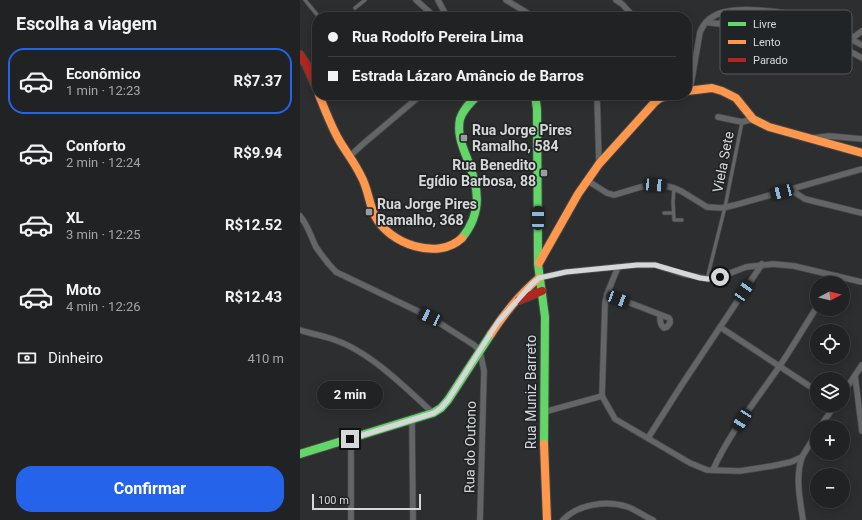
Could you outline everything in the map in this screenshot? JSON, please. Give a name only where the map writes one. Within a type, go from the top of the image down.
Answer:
[{"type":"street","points":[[416,0],[429,12]]},
{"type":"street","points":[[438,0],[444,12]]},
{"type":"street","points":[[506,0],[526,12]]},
{"type":"street","points":[[616,0],[629,12]]},
{"type":"street","points":[[692,75],[700,32],[706,22],[715,15],[720,13]]},
{"type":"street","points":[[706,22],[720,24]]},
{"type":"street","points":[[852,38],[862,31]]},
{"type":"street","points":[[852,40],[862,45]]},
{"type":"street","points":[[852,52],[862,58]]},
{"type":"street","points":[[300,55],[312,78]]},
{"type":"street","points":[[692,91],[712,88],[729,93],[736,98],[753,119],[770,127],[862,154]]},
{"type":"street","points":[[321,100],[338,138],[362,177],[374,216],[400,240],[419,247],[438,250],[452,246],[458,242],[468,230],[476,211],[477,193],[459,134],[459,124],[462,112],[473,100]]},
{"type":"street","points":[[350,156],[415,100]]},
{"type":"street","name":"Rua Muniz Barreto","points":[[536,100],[538,264],[545,317],[544,451],[547,520]]},
{"type":"street","points":[[598,100],[599,164]]},
{"type":"street","points":[[538,264],[578,194],[599,164],[658,100]]},
{"type":"street","points":[[718,117],[742,122],[753,119]]},
{"type":"street","points":[[809,138],[829,136],[862,138]]},
{"type":"street","points":[[588,181],[606,193],[614,195],[649,186],[674,188],[707,207],[725,207],[791,190],[862,169]]},
{"type":"street","points":[[791,190],[805,199],[862,213]]},
{"type":"street","points":[[300,216],[325,260],[336,272],[430,317],[474,345],[480,351]]},
{"type":"street","points":[[648,438],[762,264]]},
{"type":"street","points":[[300,454],[434,413],[441,408],[448,400],[498,322],[539,278],[566,272],[637,265],[655,265],[690,276],[707,279],[720,277],[746,267],[762,264],[794,266],[837,276]]},
{"type":"street","points":[[618,267],[607,294],[604,314],[602,396],[615,419],[700,468],[723,471],[754,469],[791,462],[802,457]]},
{"type":"street","points":[[850,279],[862,282]]},
{"type":"street","points":[[518,300],[542,291]]},
{"type":"street","points":[[607,294],[660,316]]},
{"type":"street","points":[[712,470],[717,458],[780,366],[811,316]]},
{"type":"street","points":[[720,327],[810,386]]},
{"type":"street","points":[[300,330],[335,340],[352,348],[373,361],[434,413]]},
{"type":"street","name":"Rua do Outono","points":[[480,351],[484,371],[480,520]]},
{"type":"street","points":[[850,382],[862,365]]},
{"type":"street","points":[[854,376],[862,431]]},
{"type":"street","points":[[544,412],[602,396]]},
{"type":"street","points":[[412,420],[413,520]]},
{"type":"street","points":[[350,439],[351,520]]},
{"type":"street","points":[[803,520],[798,475],[802,457],[810,444]]},
{"type":"street","points":[[563,520],[570,514],[583,508],[617,504],[628,507],[653,520]]},
{"type":"lane","points":[[305,0],[315,12]]},
{"type":"lane","points":[[355,8],[365,0]]},
{"type":"lane","name":"Viela Sete","points":[[707,279],[725,207],[742,122]]},
{"type":"lane","points":[[674,188],[672,202],[674,220],[682,220]]},
{"type":"lane","points":[[664,213],[673,213]]},
{"type":"traffic: fast","points":[[462,238],[473,219],[477,200],[471,169],[460,139],[459,124],[463,112],[473,100]]},
{"type":"traffic: fast","points":[[536,100],[538,264],[545,317],[544,444]]},
{"type":"traffic: fast","points":[[300,454],[433,413],[441,408],[448,400],[491,334]]},
{"type":"traffic: slow","points":[[692,90],[712,88],[722,91],[736,98],[753,119],[769,127],[862,153]]},
{"type":"traffic: slow","points":[[321,100],[336,135],[363,181],[375,216],[382,226],[402,241],[428,249],[452,245],[462,238]]},
{"type":"traffic: slow","points":[[539,263],[578,194],[599,164],[658,100]]},
{"type":"traffic: slow","points":[[491,334],[513,304],[539,278]]},
{"type":"traffic: slow","points":[[544,444],[547,520]]},
{"type":"traffic: jam","points":[[300,55],[312,78]]},
{"type":"traffic: jam","points":[[519,300],[542,291]]},
{"type":"place","name":"Rua Jorge Pires Ramalho, 584","points":[[464,138]]},
{"type":"place","name":"Rua Benedito Egídio Barbosa, 88","points":[[544,173]]},
{"type":"place","name":"Rua Jorge Pires Ramalho, 368","points":[[369,212]]},
{"type":"route","points":[[350,439],[434,413],[441,408],[448,400],[498,322],[539,278],[579,270],[637,265],[655,265],[700,278],[708,279],[720,277]]}]
